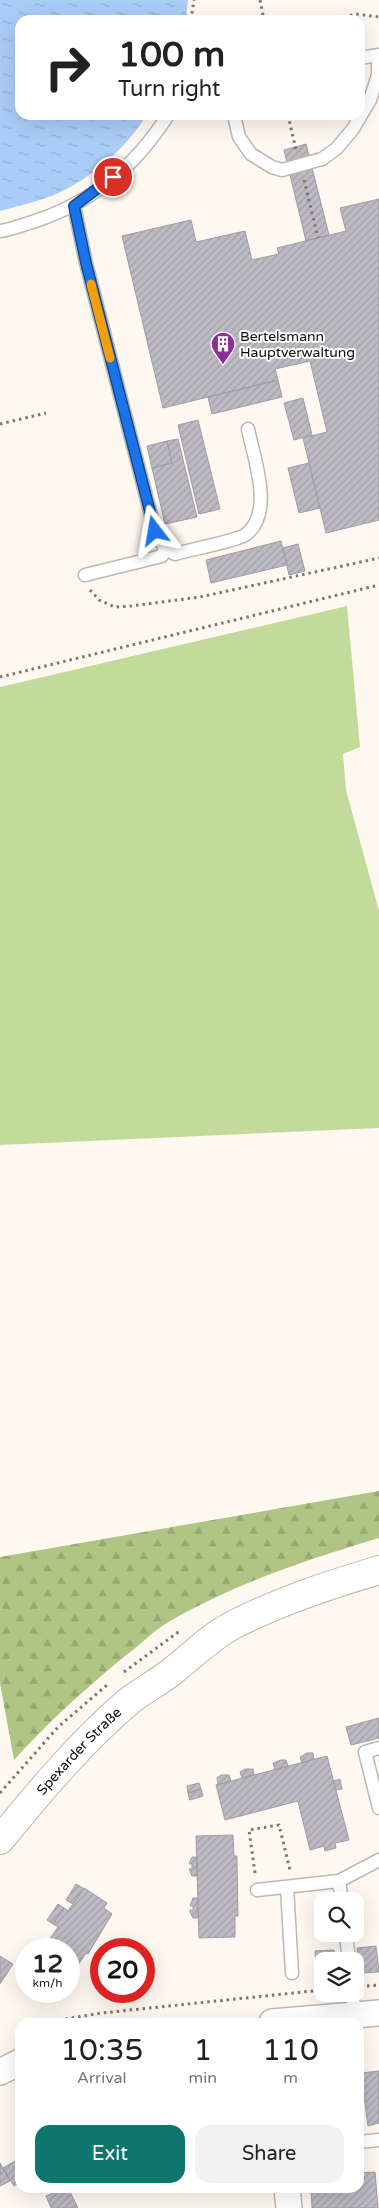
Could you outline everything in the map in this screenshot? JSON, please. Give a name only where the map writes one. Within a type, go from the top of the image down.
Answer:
[{"type":"main road","name":"Spexarder Straße","points":[[0,1840],[67,1761],[130,1701],[170,1674],[205,1644],[232,1626],[320,1587],[379,1570]]},
{"type":"main road","name":"Spexarder Straße","points":[[170,1674],[327,1604],[379,1589]]},
{"type":"street","points":[[291,2018],[353,2005],[379,2014]]},
{"type":"street","points":[[0,2072],[15,2064]]},
{"type":"street","points":[[288,2193],[290,2208]]},
{"type":"lane","points":[[365,57],[378,55],[378,75],[370,100],[365,109]]},
{"type":"lane","points":[[0,231],[44,219],[74,206],[127,166],[156,134],[165,120]]},
{"type":"lane","points":[[235,120],[239,137],[251,154],[272,167],[282,170],[322,159],[336,149],[353,130],[359,120]]},
{"type":"lane","points":[[74,206],[86,263],[155,531],[165,549],[175,554],[244,536],[255,526],[262,501],[248,429]]},
{"type":"lane","points":[[85,575],[162,556],[165,549]]},
{"type":"lane","points":[[379,1748],[364,1752],[379,1808]]},
{"type":"lane","points":[[257,1890],[339,1881],[376,1864],[379,1860]]},
{"type":"lane","points":[[339,1881],[341,1892]]},
{"type":"lane","points":[[290,1886],[292,1973]]},
{"type":"lane","points":[[364,2142],[379,2140]]},
{"type":"path","points":[[192,15],[194,0]]},
{"type":"path","points":[[260,0],[263,15]]},
{"type":"path","points":[[365,15],[379,17]]},
{"type":"path","points":[[0,424],[46,413]]},
{"type":"path","points":[[85,575],[91,591],[99,600],[115,607],[200,597],[379,558]]},
{"type":"path","points":[[0,677],[379,585]]},
{"type":"path","points":[[257,1890],[249,1830],[279,1825],[290,1886]]},
{"type":"path","points":[[71,2018],[102,2013],[314,1991]]},
{"type":"green space","points":[[347,606],[360,747],[343,754],[346,790],[379,911],[379,1128],[0,1145],[0,687]]},
{"type":"green space","points":[[379,1491],[379,1538],[270,1574],[218,1596],[167,1623],[82,1693],[40,1732],[14,1760],[0,1683],[0,1557]]},
{"type":"water","points":[[0,0],[188,0],[186,15],[15,15],[15,120],[144,120],[128,140],[106,162],[80,181],[52,196],[0,211]]},
{"type":"building","points":[[306,144],[329,235],[306,241],[284,150]]},
{"type":"building","name":"Bertelsmann Hauptverwaltung","points":[[379,199],[379,520],[326,533],[303,438],[327,432],[310,361],[275,369],[278,380],[163,408],[122,236],[191,220],[196,242],[245,231],[252,260],[279,254],[277,248],[346,231],[340,208]]},
{"type":"building","points":[[278,380],[282,397],[212,414],[208,397]]},
{"type":"building","points":[[303,398],[312,435],[294,440],[284,403]]},
{"type":"building","points":[[198,420],[220,509],[199,514],[178,425]]},
{"type":"building","points":[[178,439],[197,517],[165,524],[152,468],[172,463],[167,441]]},
{"type":"building","points":[[167,441],[172,463],[152,468],[147,446]]},
{"type":"building","points":[[309,463],[320,508],[299,513],[288,468]]},
{"type":"building","points":[[281,541],[287,565],[211,583],[206,560]]},
{"type":"building","points":[[298,544],[305,571],[289,575],[283,548]]},
{"type":"building","points":[[379,1718],[379,1738],[351,1745],[346,1727]]},
{"type":"building","points":[[307,1753],[313,1753],[314,1759],[302,1763],[300,1757]]},
{"type":"building","points":[[327,1756],[349,1840],[335,1843],[336,1848],[325,1851],[324,1846],[310,1850],[298,1801],[225,1820],[216,1785]]},
{"type":"building","points":[[286,1760],[288,1766],[275,1770],[273,1763]]},
{"type":"building","points":[[245,1769],[253,1769],[254,1775],[242,1778],[240,1772]]},
{"type":"building","points":[[221,1775],[229,1775],[231,1781],[218,1785],[217,1778]]},
{"type":"building","points":[[340,1779],[342,1789],[336,1790],[333,1781]]},
{"type":"building","points":[[199,1783],[201,1789],[188,1793],[187,1786]]},
{"type":"building","points":[[201,1789],[203,1796],[190,1800],[188,1793]]},
{"type":"building","points":[[233,1835],[234,1856],[237,1856],[238,1916],[235,1916],[235,1937],[199,1938],[196,1836]]},
{"type":"building","points":[[192,1857],[197,1857],[197,1876],[192,1876],[189,1869],[192,1869],[192,1864],[189,1864]]},
{"type":"building","points":[[76,1884],[83,1888],[73,1904],[66,1900]]},
{"type":"building","points":[[84,1888],[107,1903],[104,1908],[112,1914],[98,1938],[90,1938],[90,1951],[80,1962],[80,1938],[50,1938],[58,1927],[53,1924],[64,1908],[68,1911]]},
{"type":"building","points":[[193,1898],[198,1898],[198,1918],[193,1918],[190,1912],[190,1910],[193,1910],[193,1906],[190,1906]]},
{"type":"building","points":[[58,1904],[64,1908],[53,1924],[47,1920]]},
{"type":"building","points":[[376,1946],[379,1972],[364,1973],[364,1952],[357,1952],[357,1948]]},
{"type":"building","points":[[334,1950],[334,1952],[315,1952]]},
{"type":"building","points":[[0,1956],[13,1964],[0,1984]]},
{"type":"building","points":[[379,2071],[379,2123],[368,2126],[364,2096],[364,2073]]},
{"type":"building","points":[[15,2161],[14,2186],[3,2168]]},
{"type":"building","points":[[0,2163],[10,2181],[0,2186]]},
{"type":"building","points":[[375,2172],[378,2208],[312,2208],[311,2193],[364,2193],[364,2173]]},
{"type":"building","points":[[53,2193],[70,2193],[78,2208],[51,2208],[46,2196]]},
{"type":"slow traffic","points":[[91,284],[110,358]]},
{"type":"place","name":"Bertelsmann Hauptverwaltung","points":[[223,365]]},
{"type":"route","points":[[113,177],[74,206],[86,263],[155,531]]}]
